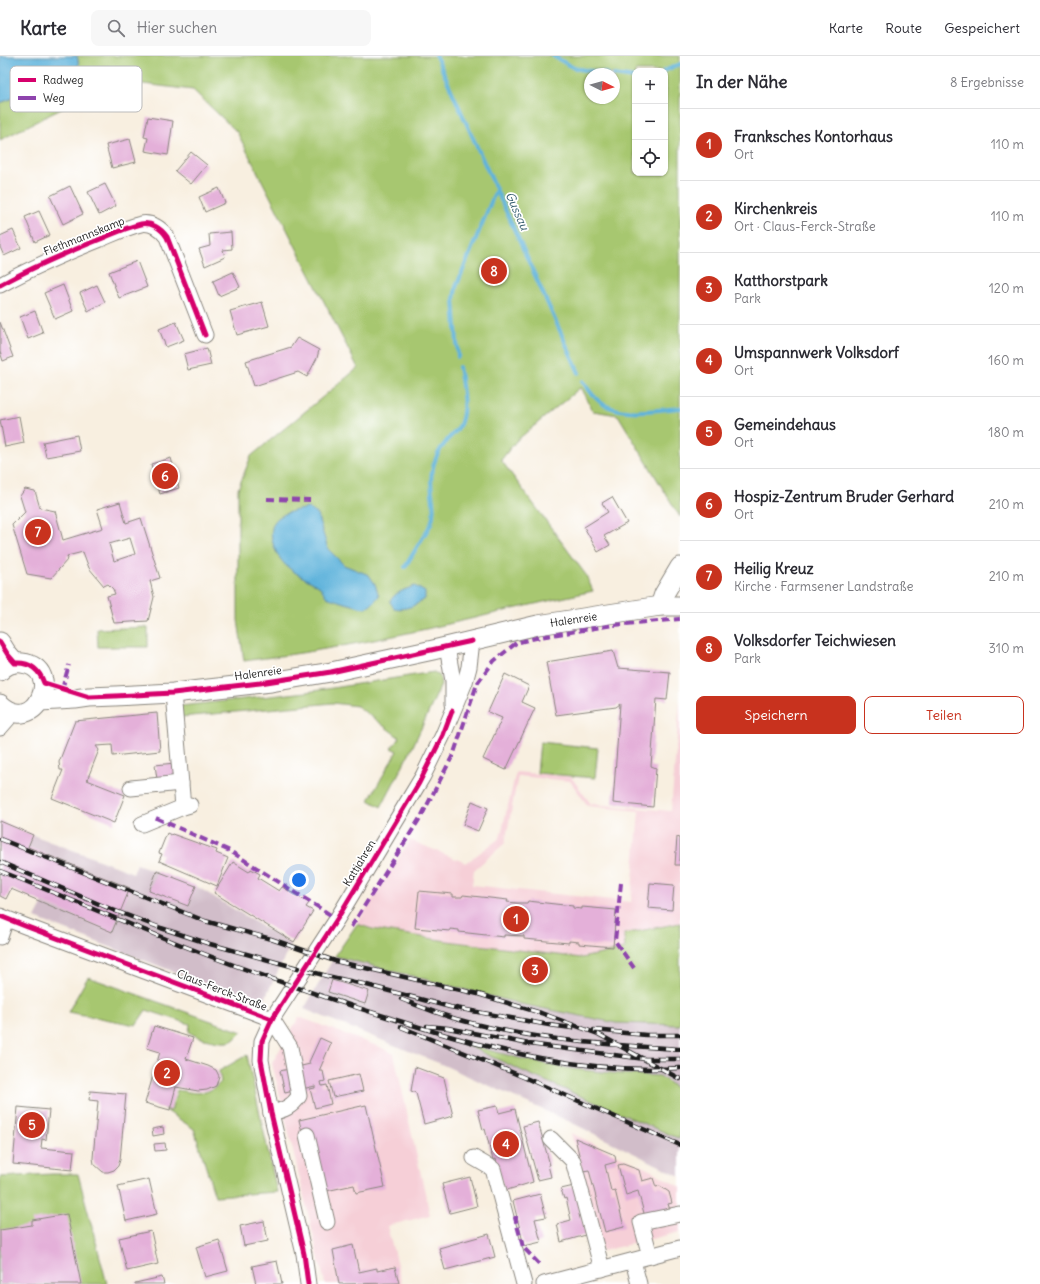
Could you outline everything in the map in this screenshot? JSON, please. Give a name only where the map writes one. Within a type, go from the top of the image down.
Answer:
[{"type":"main road","points":[[660,606],[664,594],[680,567]]},
{"type":"main road","name":"Halenreie","points":[[42,692],[75,700],[90,696],[173,693],[260,683],[331,672],[447,647],[538,625],[660,606],[680,606]]},
{"type":"main road","points":[[0,642],[8,655],[7,667],[26,663],[36,669],[42,678],[42,692],[31,709],[26,712],[7,708]]},
{"type":"street","name":"Flethmannskamp","points":[[0,285],[80,247],[123,230],[142,224],[155,226],[163,230],[167,237],[205,334]]},
{"type":"street","name":"Kattjahren","points":[[272,1019],[337,919],[419,783],[462,692],[468,675],[472,641]]},
{"type":"street","name":"Kattjahren","points":[[447,647],[453,681],[452,711]]},
{"type":"street","points":[[142,824],[186,806],[181,784],[173,693]]},
{"type":"street","points":[[0,728],[7,708]]},
{"type":"street","points":[[131,788],[181,784]]},
{"type":"street","points":[[0,937],[3,917]]},
{"type":"street","name":"Claus-Ferck-Straße","points":[[3,917],[272,1019],[262,1042],[261,1060],[304,1254],[308,1284]]},
{"type":"street","points":[[272,1019],[290,1048],[299,1096],[294,1104],[287,1109],[272,1113]]},
{"type":"street","points":[[307,1134],[327,1222]]},
{"type":"street","points":[[551,1139],[573,1161],[602,1269]]},
{"type":"street","points":[[474,1158],[493,1169],[524,1284]]},
{"type":"street","points":[[650,1256],[641,1222],[680,1214]]},
{"type":"street","points":[[544,1284],[680,1248]]},
{"type":"street","points":[[633,1261],[639,1284]]},
{"type":"shaded area","points":[[680,699],[680,923],[624,934],[625,949],[581,958],[447,941],[372,929],[357,924],[410,840],[466,863],[500,838],[516,772],[571,777],[591,804],[671,811]],"holes":[[[518,776],[570,781],[588,806],[639,811],[631,902],[472,885],[474,870],[505,843]]]},
{"type":"shaded area","points":[[33,835],[133,873],[137,864],[196,886],[291,944],[264,1000],[226,992],[35,918],[43,903],[112,932],[129,888],[28,847]]},
{"type":"shaded area","points":[[335,956],[521,1004],[616,1023],[680,1025],[680,1176],[568,1121],[441,1064],[304,1009]]},
{"type":"shaded area","points":[[299,1017],[380,1047],[394,1054],[430,1215],[387,1226],[402,1284],[325,1284],[272,1063]]},
{"type":"shaded area","points":[[571,1133],[652,1171],[680,1187],[680,1232],[602,1251]]},
{"type":"green space","points":[[77,56],[680,56],[680,517],[618,415],[593,411],[581,387],[516,441],[501,460],[586,575],[593,591],[359,643],[244,661],[238,620],[238,489],[251,456],[358,368],[237,132],[193,90],[142,84],[142,66],[77,66],[79,64]]},
{"type":"green space","points":[[10,99],[10,112],[55,112],[0,140],[0,103]]},
{"type":"green space","points":[[148,627],[148,647],[98,647],[97,629]]},
{"type":"green space","points":[[434,672],[440,676],[441,685],[413,746],[381,807],[369,800],[397,751],[391,748],[400,738],[357,706],[333,703],[181,717],[180,706],[307,692]]},
{"type":"green space","points":[[540,742],[598,748],[595,778],[537,773]]},
{"type":"green space","points":[[680,923],[680,1025],[616,1023],[521,1004],[335,956],[357,924],[372,929],[447,941],[581,958],[625,949],[624,934]]},
{"type":"green space","points":[[88,977],[242,1032],[232,1041],[222,1042],[192,1034],[189,1032],[190,1024],[146,1010],[136,1025],[68,1012]]},
{"type":"green space","points":[[462,1043],[526,1060],[572,1069],[660,1076],[680,1091],[680,1139],[529,1074]]},
{"type":"green space","points":[[247,1055],[277,1192],[215,1196],[194,1129],[164,1109],[171,1111],[177,1090],[200,1093],[216,1087],[221,1082],[219,1071]]},
{"type":"green space","points":[[78,1174],[107,1284],[0,1284],[0,1177]]},
{"type":"water","points":[[0,56],[77,56],[78,66],[10,66],[10,99],[0,103]]},
{"type":"water","points":[[308,508],[317,514],[328,549],[344,565],[369,575],[375,584],[379,596],[369,606],[363,608],[327,597],[320,587],[293,571],[279,557],[275,550],[271,534],[275,521],[287,513]]},
{"type":"water","points":[[415,586],[425,592],[425,599],[406,608],[394,608],[390,602],[394,596],[408,588]]},
{"type":"building","points":[[148,117],[173,121],[168,155],[145,151],[148,138],[144,137]]},
{"type":"building","points":[[130,139],[136,162],[112,168],[106,145]]},
{"type":"building","points":[[191,152],[207,165],[191,184],[175,171]]},
{"type":"building","points":[[105,184],[116,206],[99,215],[88,192]]},
{"type":"building","points":[[70,186],[83,214],[63,224],[50,196]]},
{"type":"building","points":[[219,188],[225,203],[205,212],[199,197]]},
{"type":"building","points":[[39,211],[50,235],[35,242],[25,217]]},
{"type":"building","points":[[13,230],[21,248],[4,256],[0,247],[0,236]]},
{"type":"building","points":[[231,232],[232,249],[223,250],[225,257],[205,266],[199,249],[210,246],[209,234]]},
{"type":"building","points":[[137,261],[147,287],[119,298],[109,272]]},
{"type":"building","points":[[233,272],[240,287],[219,296],[213,281]]},
{"type":"building","points":[[63,285],[73,311],[55,319],[44,293]]},
{"type":"building","points":[[97,285],[105,302],[88,311],[80,293]]},
{"type":"building","points":[[262,302],[269,326],[237,335],[230,311]]},
{"type":"building","points":[[35,311],[43,333],[28,339],[20,317]]},
{"type":"building","points":[[0,322],[13,357],[3,361],[0,352]]},
{"type":"building","points":[[176,322],[184,340],[166,347],[159,329]]},
{"type":"building","points":[[297,338],[319,350],[317,358],[307,377],[298,372],[254,386],[246,361],[291,347]]},
{"type":"building","points":[[207,348],[211,365],[188,370],[184,354]]},
{"type":"building","points":[[19,416],[24,443],[5,447],[0,420]]},
{"type":"building","points":[[77,435],[80,451],[46,457],[43,442]]},
{"type":"building","points":[[171,458],[179,488],[160,494],[151,464]]},
{"type":"building","points":[[25,489],[35,491],[40,508],[55,511],[63,540],[103,528],[97,509],[120,502],[126,523],[141,518],[160,578],[150,581],[154,597],[148,621],[114,623],[107,596],[115,594],[113,589],[108,584],[104,586],[89,568],[83,552],[67,556],[68,559],[51,578],[27,574],[12,525],[25,512],[20,496]],"holes":[[[130,538],[135,554],[114,561],[109,544]]]},
{"type":"building","points":[[612,497],[627,523],[604,536],[610,545],[598,552],[584,527],[608,512],[602,503]]},
{"type":"building","points":[[613,651],[618,668],[670,672],[667,700],[656,699],[651,766],[656,768],[653,807],[613,803],[620,704],[616,707],[556,715],[546,662]]},
{"type":"building","points":[[505,674],[529,686],[522,702],[535,708],[506,770],[483,759],[502,718],[488,712]]},
{"type":"building","points":[[157,713],[160,751],[113,756],[112,745],[96,746],[99,750],[87,780],[125,795],[114,823],[52,798],[63,770],[60,770],[59,762],[75,721]]},
{"type":"building","points":[[175,763],[176,777],[157,779],[155,765]]},
{"type":"building","points":[[472,801],[488,808],[478,831],[463,825]]},
{"type":"building","points":[[0,821],[33,835],[28,847],[130,888],[112,932],[11,889],[6,899],[0,896]]},
{"type":"building","points":[[167,833],[217,850],[216,853],[228,858],[217,886],[159,861],[162,854],[159,853]]},
{"type":"building","points":[[677,837],[680,838],[680,865],[675,865]]},
{"type":"building","points":[[233,862],[249,872],[251,869],[260,874],[258,878],[279,891],[282,887],[309,903],[306,907],[313,911],[294,942],[214,893]]},
{"type":"building","points":[[157,871],[196,886],[188,906],[149,891]]},
{"type":"building","points":[[650,883],[674,885],[672,910],[648,908]]},
{"type":"building","points":[[419,891],[453,894],[453,897],[462,897],[463,895],[508,900],[507,902],[517,903],[527,903],[528,901],[573,906],[573,908],[582,909],[582,907],[616,910],[613,947],[579,944],[579,942],[569,941],[569,943],[524,939],[524,936],[504,935],[504,937],[459,932],[459,930],[450,929],[450,931],[415,928]]},
{"type":"building","points":[[332,980],[369,991],[365,1004],[328,992]]},
{"type":"building","points":[[154,1026],[193,1038],[186,1059],[216,1070],[219,1076],[216,1086],[207,1090],[198,1091],[176,1087],[170,1110],[145,1103],[160,1052],[147,1048]]},
{"type":"building","points":[[320,1038],[331,1043],[319,1071],[323,1071],[325,1081],[321,1082],[322,1086],[327,1085],[331,1104],[315,1108],[310,1089],[315,1088],[315,1086],[285,1093],[280,1071],[310,1064],[309,1062]]},
{"type":"building","points":[[415,1067],[444,1078],[453,1116],[424,1124],[416,1093],[411,1091]]},
{"type":"building","points":[[359,1074],[363,1091],[333,1097],[329,1081]]},
{"type":"building","points":[[90,1091],[126,1094],[120,1160],[118,1166],[114,1170],[108,1172],[103,1172],[94,1164],[93,1158],[98,1101],[89,1100]]},
{"type":"building","points":[[366,1105],[385,1187],[356,1193],[354,1185],[326,1191],[303,1136],[299,1120]]},
{"type":"building","points":[[497,1106],[499,1113],[515,1109],[533,1182],[504,1191],[496,1159],[493,1160],[485,1129],[483,1130],[478,1110]]},
{"type":"building","points":[[18,1107],[49,1110],[46,1140],[42,1139],[41,1148],[74,1151],[72,1170],[13,1164]]},
{"type":"building","points":[[538,1122],[550,1165],[548,1165],[551,1177],[538,1180],[523,1126]]},
{"type":"building","points":[[163,1127],[164,1134],[153,1136],[152,1129]]},
{"type":"building","points":[[575,1138],[615,1155],[616,1162],[605,1165],[611,1191],[615,1190],[624,1227],[605,1232],[589,1170],[583,1171]]},
{"type":"building","points":[[165,1143],[166,1150],[155,1151],[154,1144]]},
{"type":"building","points":[[623,1164],[639,1170],[642,1181],[653,1178],[656,1187],[660,1186],[669,1192],[672,1203],[668,1204],[670,1210],[645,1217],[638,1191],[626,1195],[618,1165]]},
{"type":"building","points":[[470,1177],[477,1206],[450,1213],[442,1184]]},
{"type":"building","points":[[149,1179],[157,1214],[126,1221],[118,1186]]},
{"type":"building","points":[[574,1186],[586,1235],[561,1242],[557,1224],[571,1220],[566,1198],[564,1199],[561,1189]]},
{"type":"building","points":[[540,1194],[546,1217],[535,1219],[541,1242],[524,1246],[513,1201]]},
{"type":"building","points":[[67,1214],[81,1284],[0,1284],[0,1230],[32,1225],[32,1220]]},
{"type":"building","points":[[264,1221],[268,1241],[244,1246],[240,1226]]},
{"type":"building","points":[[151,1231],[158,1264],[127,1271],[119,1238]]},
{"type":"building","points":[[489,1234],[495,1257],[445,1270],[439,1248]]},
{"type":"building","points":[[219,1240],[228,1271],[205,1277],[196,1247]]},
{"type":"building","points":[[353,1245],[359,1272],[377,1268],[377,1271],[395,1267],[399,1283],[339,1284],[333,1250]]},
{"type":"building","points":[[277,1261],[282,1284],[256,1284],[252,1266]]},
{"type":"building","points":[[162,1277],[164,1284],[135,1284],[135,1283]]},
{"type":"waterway","name":"Gussau","points":[[436,56],[579,373]]},
{"type":"waterway","points":[[553,56],[574,68],[584,70]]},
{"type":"waterway","points":[[668,69],[680,64]]},
{"type":"waterway","points":[[620,76],[632,78]]},
{"type":"waterway","points":[[458,357],[454,299],[456,287],[496,190]]},
{"type":"waterway","points":[[405,567],[431,524],[433,517],[434,511],[431,479],[435,460],[449,438],[457,430],[463,415],[464,407],[462,382],[459,367]]},
{"type":"waterway","name":"Gussau","points":[[583,381],[598,400],[605,405],[616,409],[625,411],[644,411],[680,408]]},
{"type":"railway","points":[[0,839],[205,921],[271,939],[335,961],[478,994],[541,1013],[598,1034],[680,1079]]},
{"type":"railway","points":[[0,862],[113,910],[210,944],[327,976],[450,1007],[572,1028]]},
{"type":"railway","points":[[0,871],[236,966],[333,1000],[473,1043],[575,1064],[645,1069],[680,1068]]},
{"type":"railway","points":[[401,999],[456,1019],[526,1035],[603,1044],[680,1049]]},
{"type":"railway","points":[[427,1026],[448,1028],[529,1044],[645,1059],[680,1059]]},
{"type":"railway","points":[[401,1027],[521,1076],[680,1145]]},
{"type":"railway","points":[[594,1030],[646,1035],[680,1035]]},
{"type":"marked path","points":[[267,499],[310,500]]},
{"type":"marked path","points":[[351,927],[422,815],[454,753],[477,684],[494,661],[516,643],[540,637],[614,625],[680,619]]},
{"type":"marked path","points":[[62,689],[69,665]]},
{"type":"marked path","points":[[156,818],[230,851],[337,919]]},
{"type":"marked path","points":[[621,883],[615,941],[634,968]]},
{"type":"marked path","points":[[518,1218],[515,1218],[523,1247],[541,1266]]},
{"type":"cycle path","points":[[0,285],[51,260],[117,232],[136,225],[148,224],[159,228],[167,237],[205,335]]},
{"type":"cycle path","points":[[0,642],[15,663],[33,667],[37,670],[44,683],[89,697],[173,693],[260,683],[331,672],[472,641]]},
{"type":"cycle path","points":[[308,1284],[304,1254],[271,1113],[261,1060],[262,1041],[272,1019],[337,919],[419,783],[443,735],[452,711]]},
{"type":"cycle path","points":[[0,916],[272,1019]]},
{"type":"place","name":"Volksdorfer Teichwiesen","points":[[494,271]]},
{"type":"place","name":"Hospiz-Zentrum Bruder Gerhard","points":[[165,476]]},
{"type":"place","name":"Heilig Kreuz","points":[[38,532]]},
{"type":"place","name":"Franksches Kontorhaus","points":[[516,919]]},
{"type":"place","name":"Katthorstpark","points":[[535,970]]},
{"type":"place","name":"Kirchenkreis","points":[[167,1073]]},
{"type":"place","name":"Gemeindehaus","points":[[32,1125]]},
{"type":"place","name":"Umspannwerk Volksdorf","points":[[506,1144]]}]
